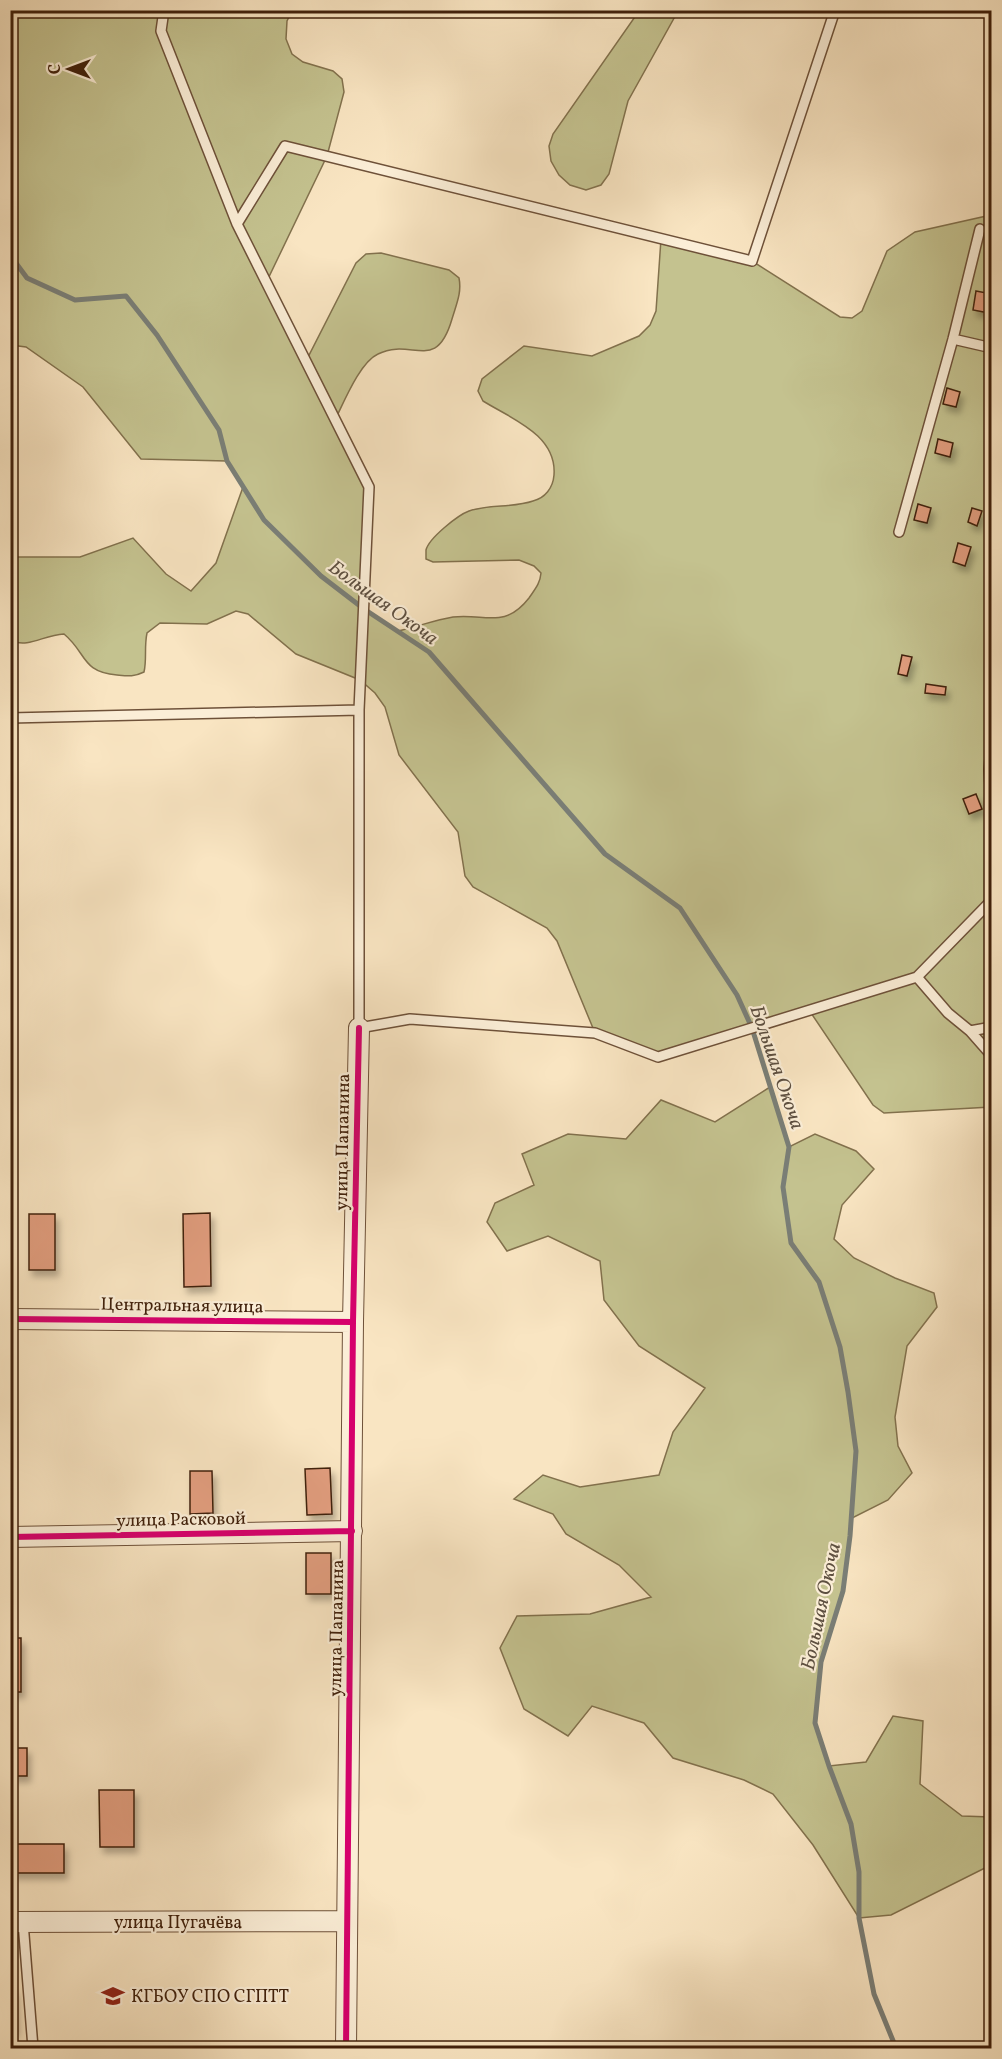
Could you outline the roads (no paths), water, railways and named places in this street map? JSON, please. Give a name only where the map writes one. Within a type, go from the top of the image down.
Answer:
[{"type":"street","name":"улица Папанина","points":[[346,2049],[353,1322],[359,1028]]},
{"type":"street","name":"Центральная улица","points":[[10,1319],[353,1322]]},
{"type":"street","name":"улица Расковой","points":[[10,1537],[352,1532]]},
{"type":"street","name":"улица Пугачёва","points":[[17,1922],[346,1922]]},
{"type":"lane","points":[[164,10],[161,31],[237,224],[369,487],[359,710],[359,1028],[410,1019],[595,1033],[658,1057],[917,977],[992,900]]},
{"type":"lane","points":[[237,224],[285,146],[752,261],[835,10]]},
{"type":"lane","points":[[899,532],[954,339],[980,229]]},
{"type":"lane","points":[[954,339],[992,348]]},
{"type":"lane","points":[[10,718],[359,710]]},
{"type":"lane","points":[[992,741],[989,769],[992,816]]},
{"type":"lane","points":[[917,977],[948,1013],[970,1031],[992,1056]]},
{"type":"lane","points":[[970,1031],[992,1027]]},
{"type":"lane","points":[[17,1922],[33,2049]]},
{"type":"waterway","name":"Большая Окоча","points":[[10,255],[27,278],[75,300],[126,296],[157,335],[219,430],[227,461],[264,520],[321,576],[364,609],[429,652],[605,854],[680,908],[737,995],[752,1028],[789,1147],[783,1187],[791,1243],[819,1282],[840,1347],[848,1392],[856,1451],[850,1536],[843,1591],[821,1662],[815,1723],[851,1824],[859,1872],[859,1918],[874,1994],[896,2048]]},
{"type":"place","name":"КГБОУ СПО СГПТТ","points":[[113,1996]]}]
